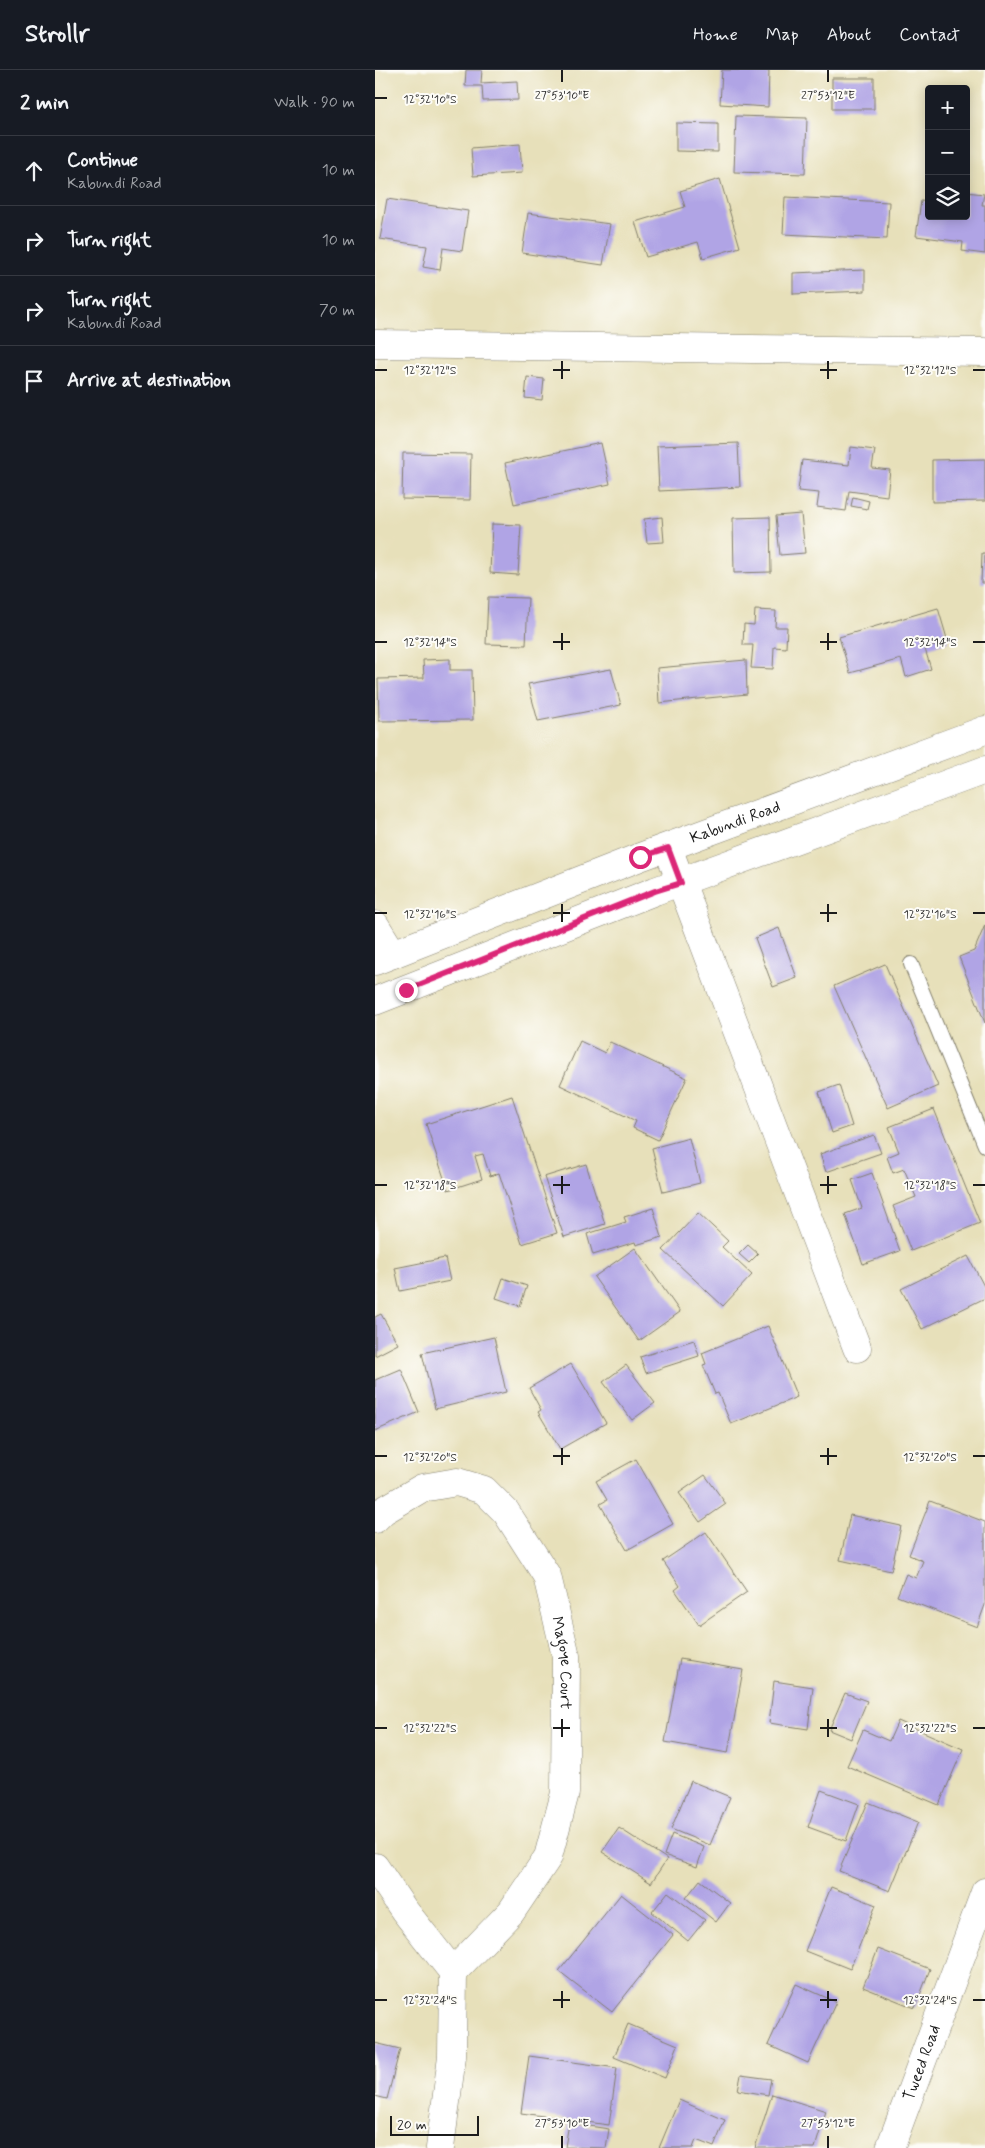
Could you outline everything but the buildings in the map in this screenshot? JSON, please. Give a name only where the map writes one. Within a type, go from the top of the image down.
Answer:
[{"type":"street","points":[[375,344],[985,352]]},
{"type":"street","name":"Kabundi Road","points":[[384,958],[668,848],[985,730]]},
{"type":"street","points":[[375,1001],[655,891],[985,770]]},
{"type":"street","points":[[668,848],[857,1348]]},
{"type":"street","points":[[375,925],[384,958]]},
{"type":"street","name":"Magoye Court","points":[[375,1519],[383,1511],[422,1488],[457,1482],[484,1490],[506,1512],[547,1576],[566,1656],[565,1793],[548,1858],[511,1912],[453,1972]]},
{"type":"street","points":[[375,1867],[403,1910],[453,1972],[452,2056],[440,2148]]},
{"type":"street","name":"Tweed Road","points":[[890,2148],[985,1892]]},
{"type":"lane","points":[[911,964],[985,1145]]},
{"type":"route","points":[[406,990],[655,891],[681,883],[668,848],[640,857]]}]
